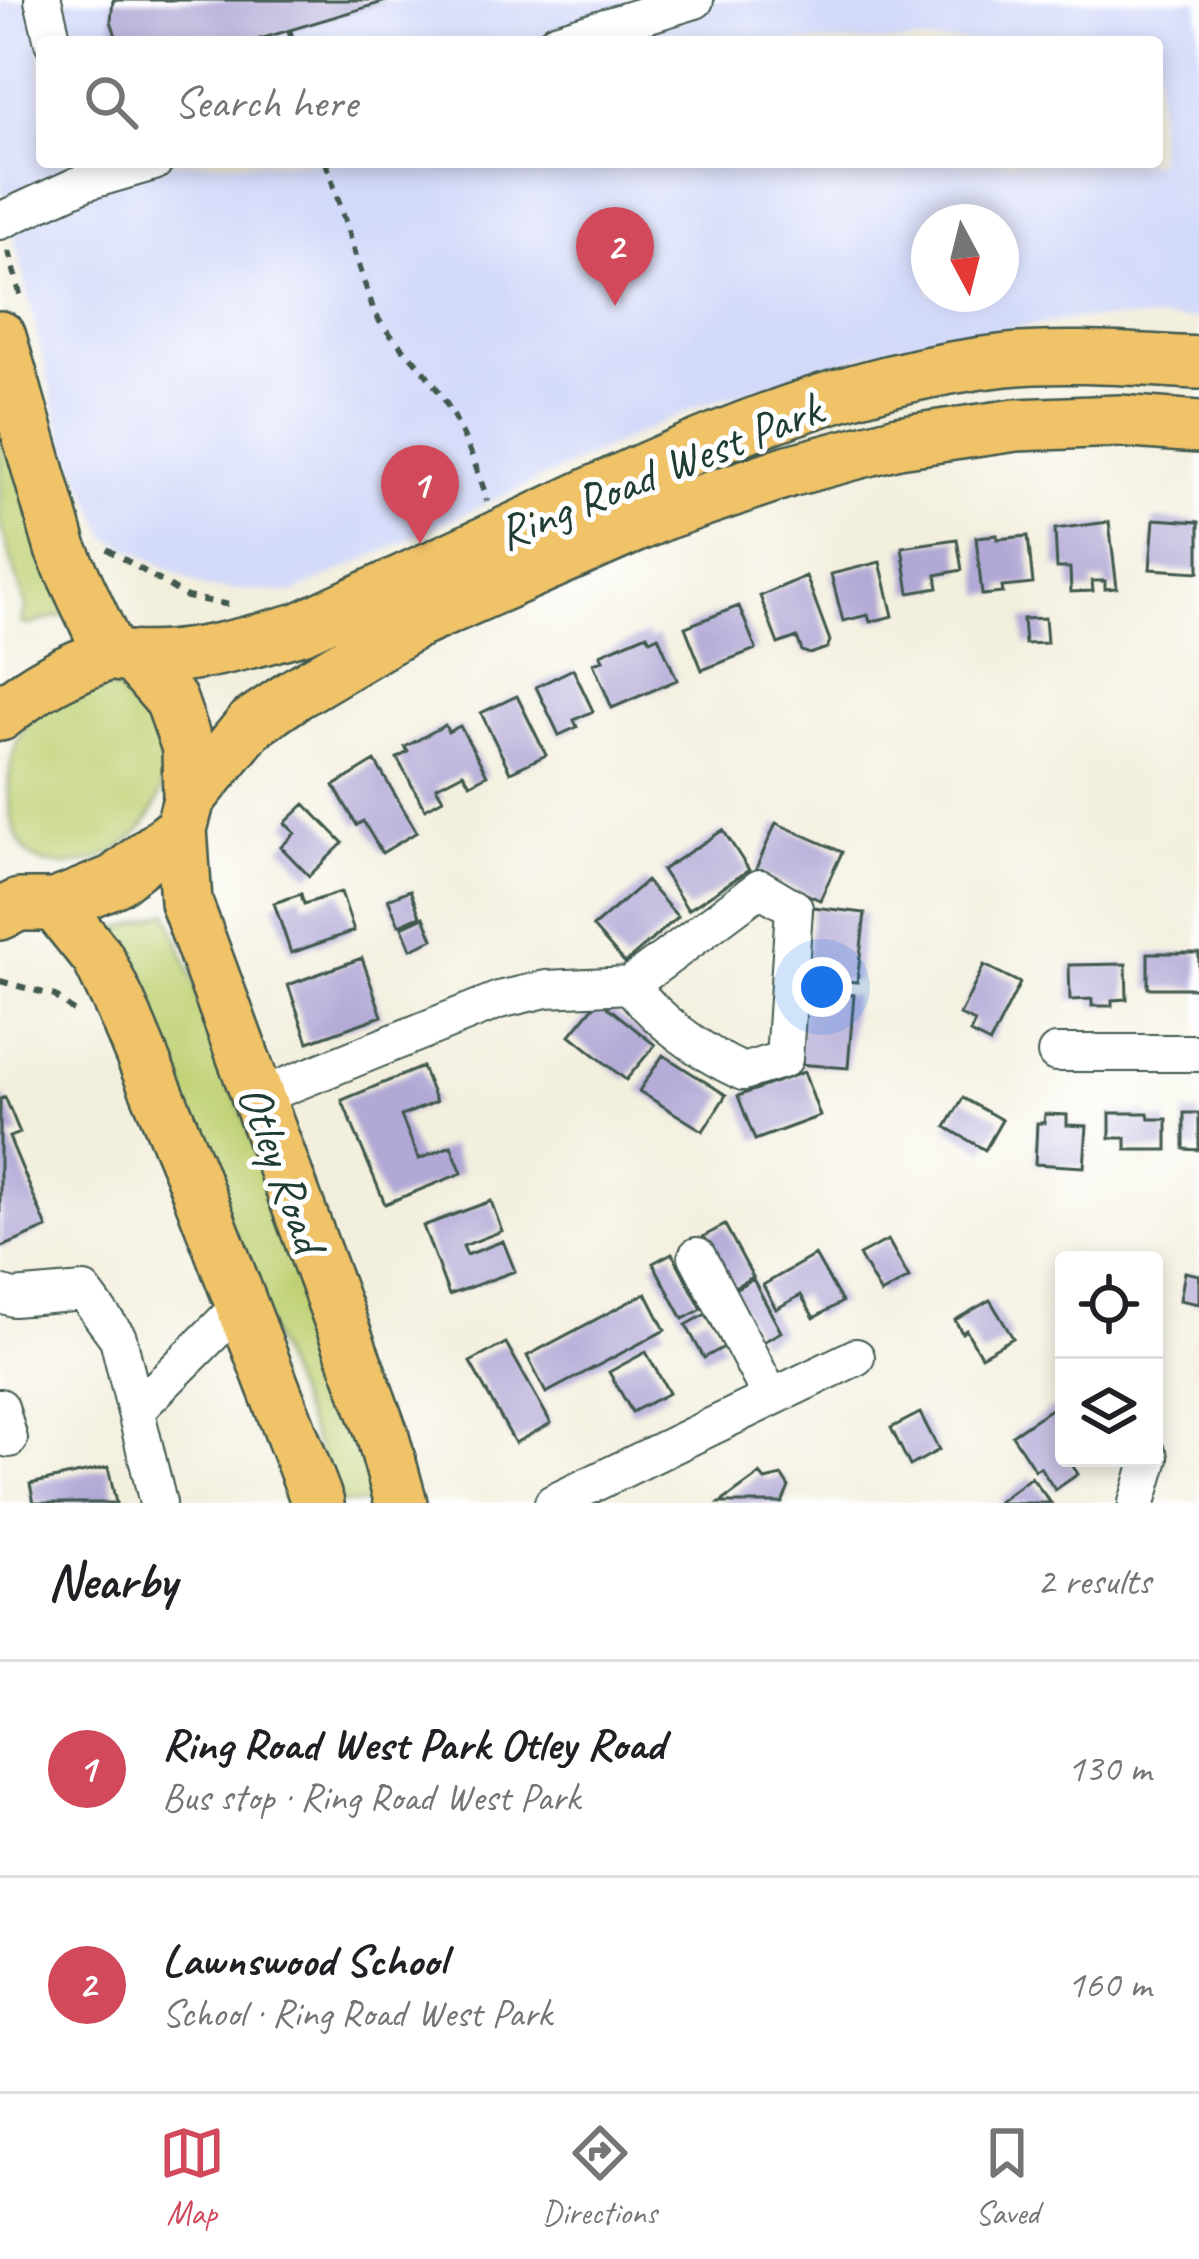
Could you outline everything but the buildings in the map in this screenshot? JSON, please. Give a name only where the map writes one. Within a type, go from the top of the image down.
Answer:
[{"type":"highway","points":[[12,325],[61,549],[123,657]]},
{"type":"highway","name":"Ring Road West Park","points":[[0,716],[32,688],[65,669],[302,628],[647,466],[770,419],[890,381],[1008,360],[1111,358],[1199,363]]},
{"type":"highway","name":"Ring Road West Park","points":[[19,901],[115,881],[185,814],[251,724],[277,705],[415,623],[663,514],[789,471],[898,442],[1016,425],[1119,421],[1199,428]]},
{"type":"highway","name":"Otley Road","points":[[123,657],[171,700],[188,748],[186,902],[382,1434],[400,1503]]},
{"type":"highway","name":"Otley Road","points":[[19,901],[98,958],[242,1304],[318,1503]]},
{"type":"street","points":[[43,0],[52,36]]},
{"type":"street","points":[[576,36],[695,0]]},
{"type":"street","points":[[1,221],[83,172]]},
{"type":"street","points":[[256,1098],[500,1000],[546,989],[630,985],[760,888],[794,908],[784,1059],[742,1072],[718,1061],[645,1004],[630,985]]},
{"type":"street","points":[[1056,1053],[1199,1053]]},
{"type":"street","points":[[697,1256],[771,1397]]},
{"type":"street","points":[[4,1305],[84,1292],[118,1338],[158,1503]]},
{"type":"street","points":[[136,1410],[242,1304]]},
{"type":"street","points":[[553,1503],[625,1487],[771,1397],[856,1357]]},
{"type":"street","points":[[1137,1503],[1147,1467]]},
{"type":"path","points":[[290,30],[291,36]]},
{"type":"path","points":[[328,168],[374,312],[431,381],[458,425],[498,536]]},
{"type":"path","points":[[1,221],[12,325]]},
{"type":"path","points":[[105,548],[187,597],[254,609],[270,637]]},
{"type":"path","points":[[0,981],[56,996],[84,1020]]},
{"type":"shaded area","points":[[0,0],[1199,0],[1199,319],[1073,319],[896,346],[698,406],[293,593],[206,588],[108,538],[61,434],[13,233],[25,190],[4,199],[0,181]]},
{"type":"green space","points":[[0,409],[68,614],[28,625],[21,623],[26,607],[0,524]]},
{"type":"green space","points":[[85,683],[127,695],[153,719],[165,750],[163,784],[149,817],[125,844],[91,861],[49,864],[33,857],[13,826],[9,806],[12,761],[32,719]]},
{"type":"green space","points":[[168,912],[386,1503],[340,1503],[105,934]]},
{"type":"place","name":"Lawnswood School","points":[[615,306]]},
{"type":"place","name":"Ring Road West Park Otley Road","points":[[420,544]]}]
